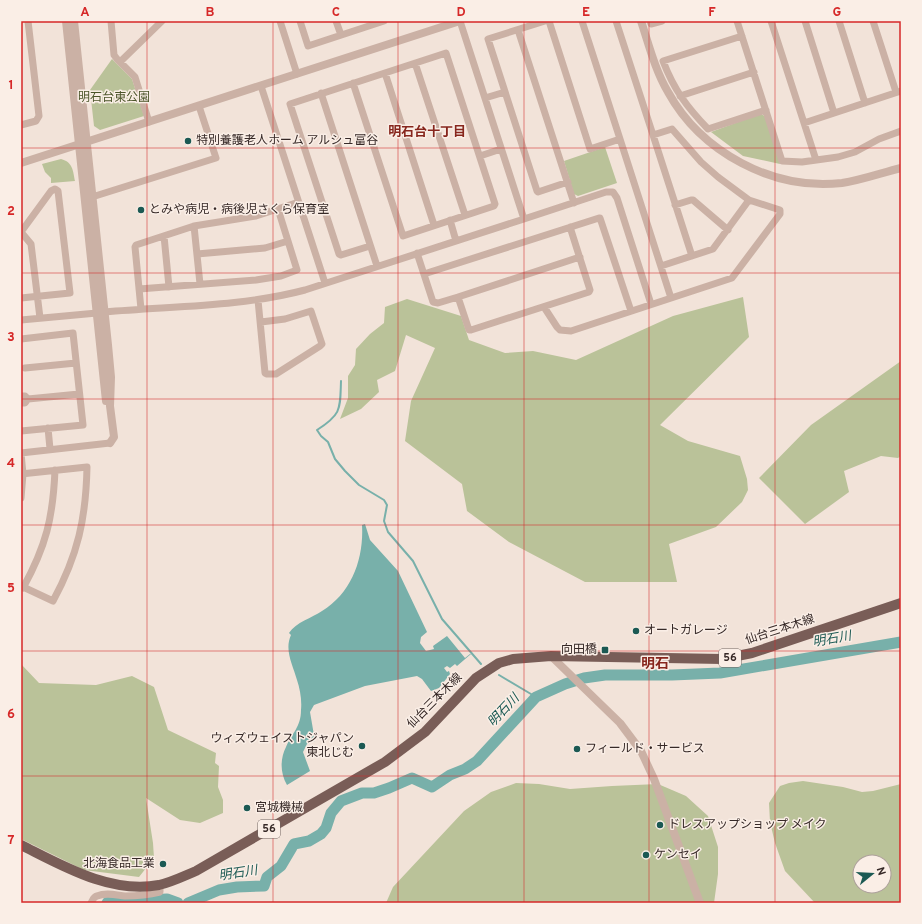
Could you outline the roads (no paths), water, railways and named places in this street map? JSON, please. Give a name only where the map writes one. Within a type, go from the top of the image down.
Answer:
[{"type":"main road","name":"仙台三本木線","points":[[21,845],[82,875],[97,880],[146,886],[182,878],[385,762],[425,732],[476,678],[492,667],[513,659],[551,656],[722,659],[752,653],[901,603]]},
{"type":"street","points":[[21,125],[36,120],[39,116],[28,21]]},
{"type":"street","points":[[66,21],[83,144],[101,312]]},
{"type":"street","points":[[21,498],[21,452],[110,444],[92,197],[83,144],[74,21]]},
{"type":"street","points":[[111,21],[114,55],[135,77],[149,122]]},
{"type":"street","points":[[120,62],[162,21]]},
{"type":"street","points":[[280,21],[297,74]]},
{"type":"street","points":[[300,21],[308,46],[370,23],[384,21]]},
{"type":"street","points":[[336,21],[341,35]]},
{"type":"street","points":[[21,163],[460,21],[524,219]]},
{"type":"street","points":[[545,21],[488,39],[537,191],[538,192],[568,182]]},
{"type":"street","points":[[549,21],[590,149],[620,139]]},
{"type":"street","points":[[582,21],[672,298]]},
{"type":"street","points":[[616,21],[692,256]]},
{"type":"street","points":[[641,21],[661,79],[676,106],[698,132],[732,158],[748,167],[766,174],[791,180],[820,183],[856,181],[901,168]]},
{"type":"street","points":[[650,21],[651,24],[662,21]]},
{"type":"street","points":[[737,21],[782,162],[802,162],[838,157],[855,152],[879,139],[901,132]]},
{"type":"street","points":[[771,21],[816,160]]},
{"type":"street","points":[[805,21],[834,113]]},
{"type":"street","points":[[839,21],[865,103]]},
{"type":"street","points":[[804,123],[899,92],[873,21]]},
{"type":"street","points":[[518,30],[574,203]]},
{"type":"street","points":[[742,36],[663,61],[671,81],[680,96],[708,129],[766,110]]},
{"type":"street","points":[[353,83],[403,236],[494,206],[495,204],[446,53],[353,83],[290,104],[339,254],[341,256],[370,246]]},
{"type":"street","points":[[415,63],[465,215]]},
{"type":"street","points":[[680,96],[754,72]]},
{"type":"street","points":[[384,73],[434,225]]},
{"type":"street","points":[[261,86],[325,283]]},
{"type":"street","points":[[485,98],[505,92]]},
{"type":"street","points":[[321,94],[377,266]]},
{"type":"street","points":[[92,197],[216,158],[199,106]]},
{"type":"street","points":[[544,307],[557,327],[560,330],[567,331],[672,298],[735,276],[780,214],[780,210],[749,200],[712,172],[672,129],[653,135]]},
{"type":"street","points":[[480,156],[501,149]]},
{"type":"street","points":[[21,298],[38,296],[70,293],[58,191],[55,189],[51,190],[21,232],[32,244],[38,296],[40,318]]},
{"type":"street","points":[[21,320],[101,312],[258,300],[288,294],[417,254],[610,191],[615,194],[651,304]]},
{"type":"street","points":[[675,205],[694,200],[728,230]]},
{"type":"street","points":[[661,266],[714,249],[749,200]]},
{"type":"street","points":[[141,309],[136,245],[194,226],[256,216],[299,202]]},
{"type":"street","points":[[139,289],[264,279],[281,276],[297,270],[278,209]]},
{"type":"street","points":[[424,274],[600,218],[631,311]]},
{"type":"street","points":[[450,220],[456,241]]},
{"type":"street","points":[[194,226],[200,284]]},
{"type":"street","points":[[458,297],[469,330],[471,330],[589,292],[590,290],[570,227]]},
{"type":"street","points":[[164,236],[170,286]]},
{"type":"street","points":[[197,254],[265,248],[288,241]]},
{"type":"street","points":[[417,254],[433,302],[438,303],[580,257]]},
{"type":"street","points":[[258,300],[265,372],[267,374],[276,374],[322,344],[311,311],[285,319],[261,322]]},
{"type":"street","points":[[21,338],[73,333],[83,425],[21,431]]},
{"type":"street","points":[[22,369],[76,363]]},
{"type":"street","points":[[23,399],[79,394]]},
{"type":"street","points":[[48,428],[50,450]]},
{"type":"street","points":[[22,474],[55,470],[87,467],[86,493],[82,523],[77,544],[66,577],[53,601],[22,587],[41,552],[47,532],[52,511],[55,470]]},
{"type":"street","points":[[551,656],[579,685],[620,723],[641,751],[657,786],[700,903]]},
{"type":"street","points":[[91,903],[98,895],[109,894],[126,896],[146,895],[160,892],[160,884]]},
{"type":"water","points":[[365,524],[370,540],[398,571],[427,632],[421,637],[420,643],[426,651],[434,649],[433,646],[447,636],[465,658],[471,654],[457,666],[455,664],[450,668],[447,666],[444,668],[447,672],[449,671],[450,674],[439,688],[431,691],[422,679],[417,676],[365,686],[314,705],[310,712],[315,741],[307,744],[303,752],[310,771],[287,785],[282,771],[283,756],[301,716],[301,698],[299,687],[291,663],[288,646],[291,635],[289,633],[300,623],[318,614],[332,603],[341,595],[348,585],[358,562],[361,550],[362,525]]},
{"type":"waterway","points":[[341,381],[340,405],[338,410],[331,420],[317,430],[328,442],[335,459],[345,471],[359,485],[384,500],[387,505],[384,521],[388,532],[413,561],[442,619],[481,664]]},
{"type":"waterway","name":"明石川","points":[[188,903],[219,890],[237,887],[264,886],[267,877],[281,866],[294,844],[309,841],[321,834],[326,828],[331,813],[341,801],[362,793],[374,793],[412,778],[432,787],[450,775],[465,769],[477,761],[536,697],[565,684],[584,678],[605,675],[720,673],[901,642]]},
{"type":"waterway","points":[[499,675],[536,697]]},
{"type":"waterway","name":"明石川","points":[[107,903],[110,899],[128,901],[167,899],[178,903]]},
{"type":"place","name":"特別養護老人ホーム アルシュ富谷","points":[[188,141]]},
{"type":"place","name":"とみや病児・病後児さくら保育室","points":[[141,210]]},
{"type":"place","name":"オートガレージ","points":[[636,631]]},
{"type":"place","name":"向田橋","points":[[605,650]]},
{"type":"place","name":"ウィズウェイストジャパン 東北じむ","points":[[362,746]]},
{"type":"place","name":"フィールド・サービス","points":[[577,749]]},
{"type":"place","name":"宮城機械","points":[[247,808]]},
{"type":"place","name":"ドレスアップショップ メイク","points":[[660,825]]},
{"type":"place","name":"ケンセイ","points":[[646,855]]},
{"type":"place","name":"北海食品工業","points":[[163,864]]},
{"type":"district","name":"明石台十丁目","points":[[427,133]]},
{"type":"district","name":"明石","points":[[655,664]]},
{"type":"park label","name":"明石台東公園","points":[[114,98]]}]
